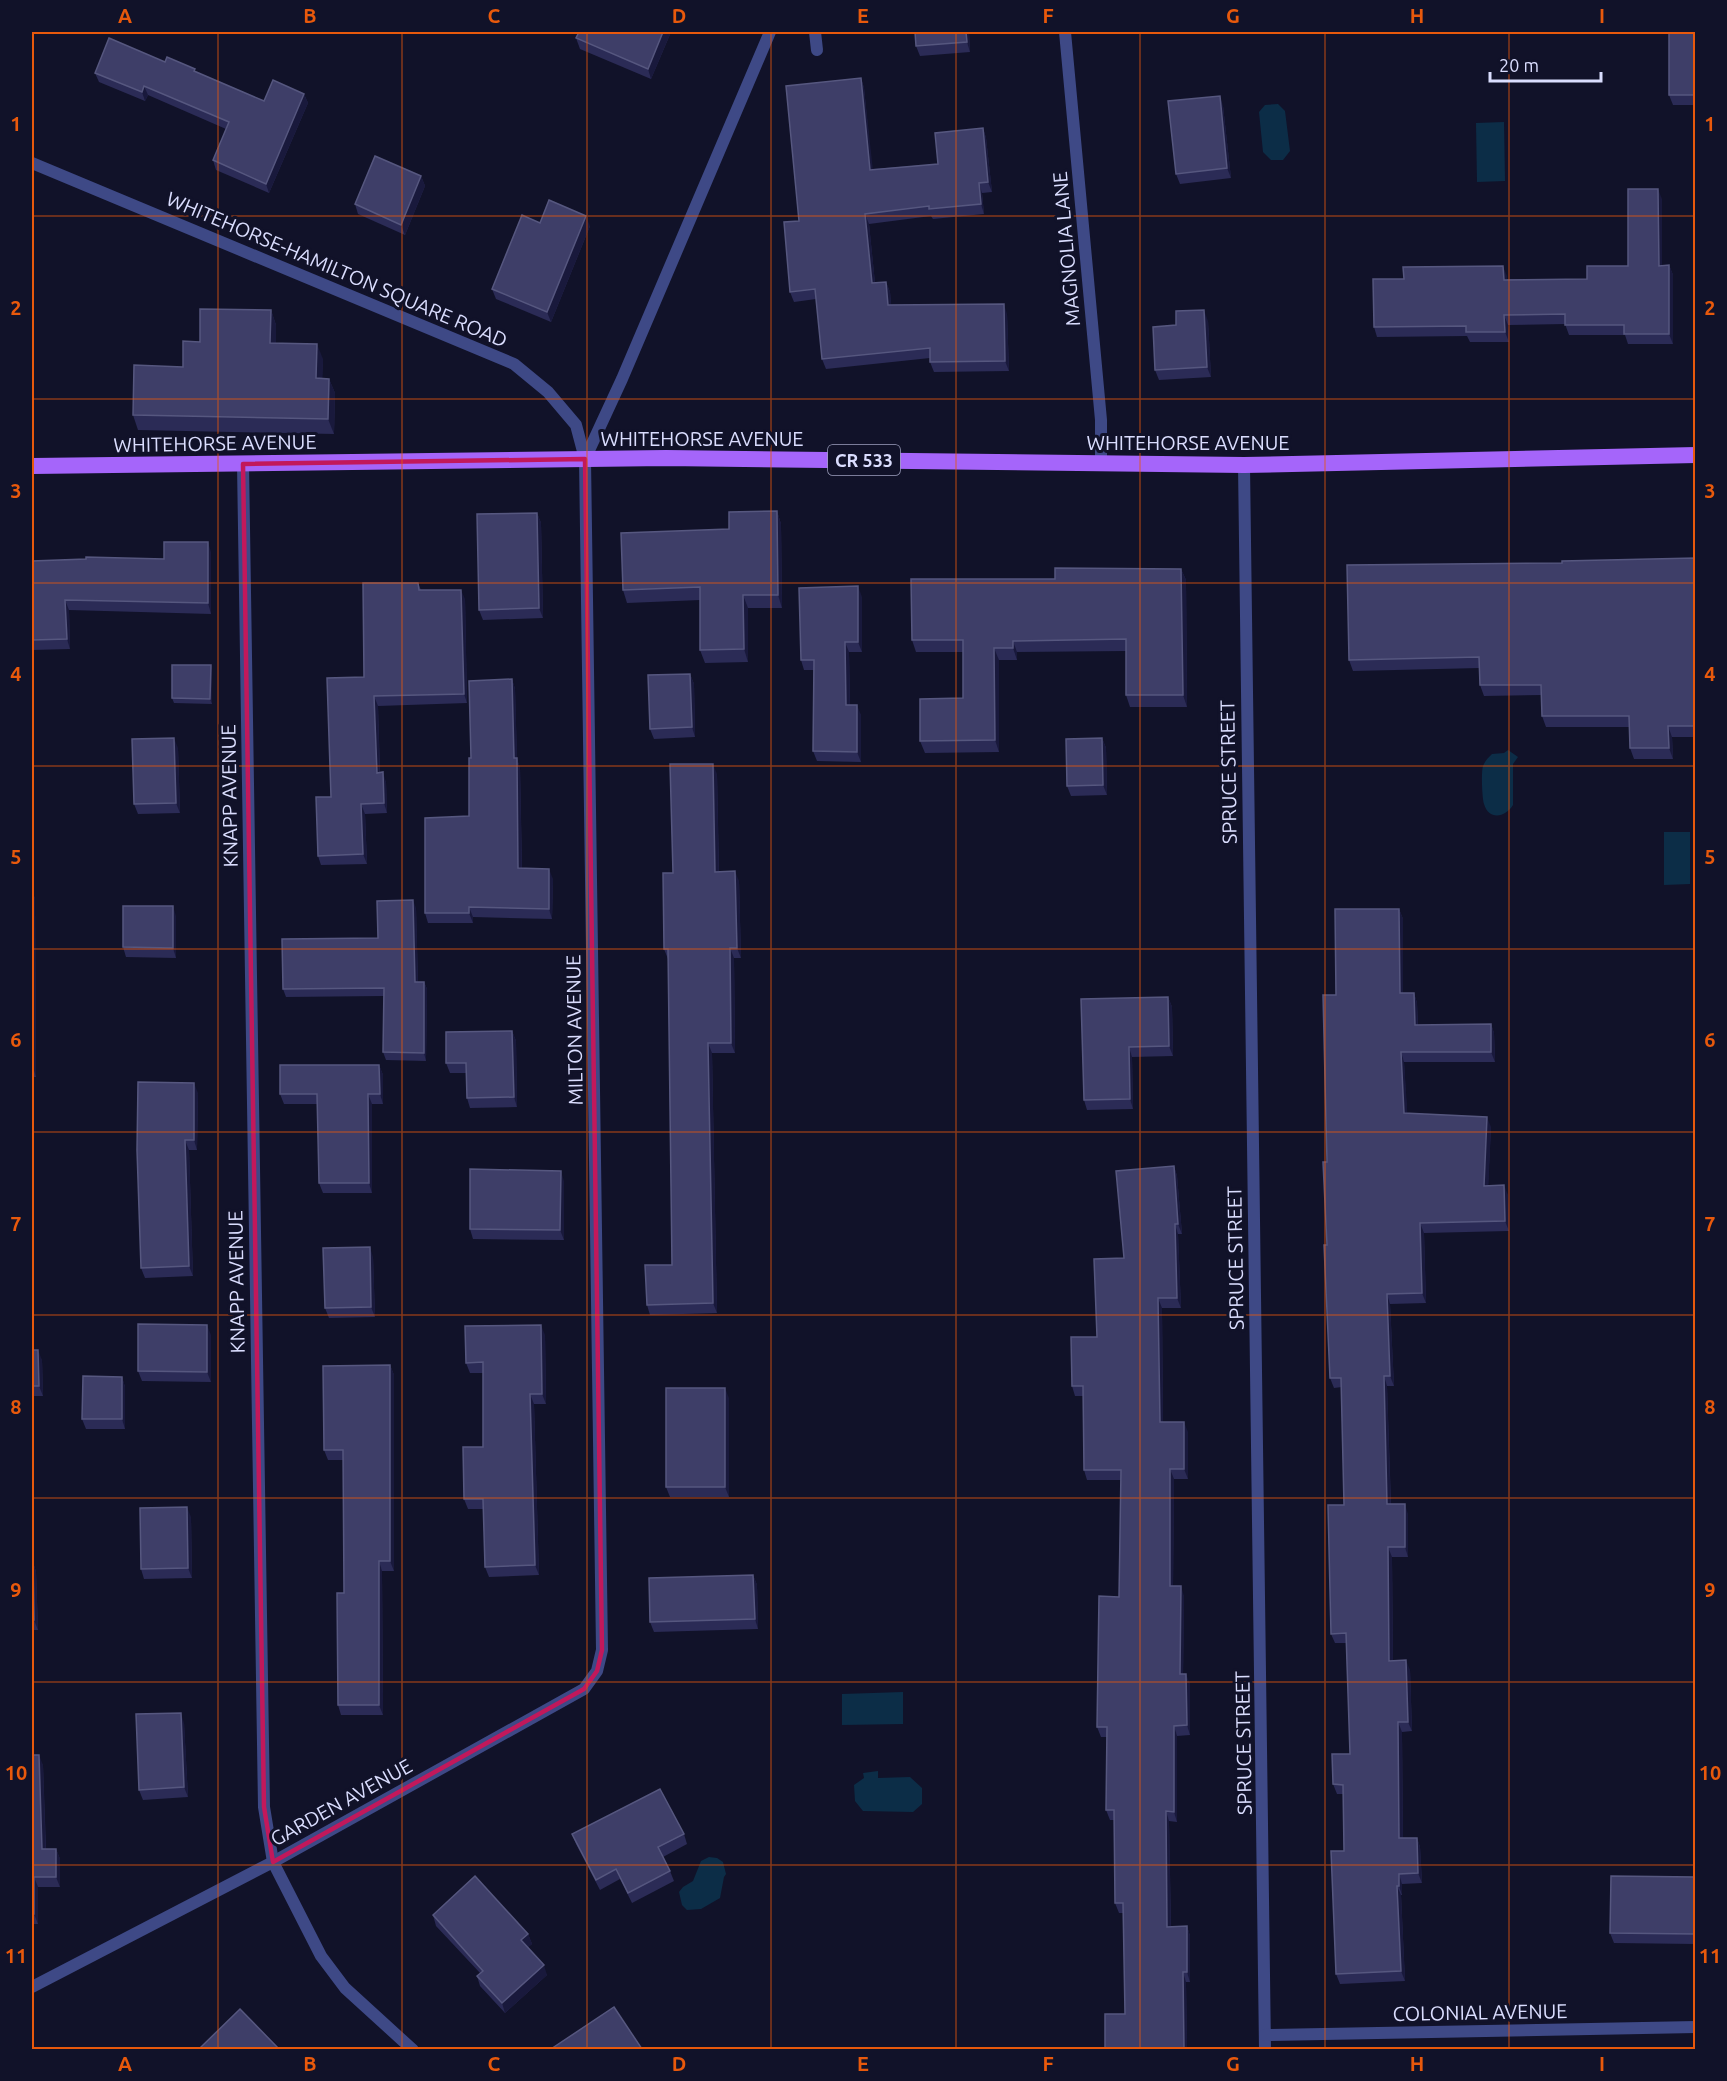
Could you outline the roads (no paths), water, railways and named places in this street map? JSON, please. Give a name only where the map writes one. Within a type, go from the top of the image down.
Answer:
[{"type":"main road","name":"WHITEHORSE AVENUE","points":[[32,466],[666,458],[1244,465],[1695,455]]},
{"type":"street","points":[[585,459],[622,379],[770,32]]},
{"type":"street","points":[[815,32],[817,50]]},
{"type":"street","name":"MAGNOLIA LANE","points":[[1065,32],[1101,420],[1101,463]]},
{"type":"street","name":"WHITEHORSE-HAMILTON SQUARE ROAD","points":[[32,164],[514,364],[548,392],[576,425],[585,459]]},
{"type":"street","name":"MILTON AVENUE","points":[[585,459],[601,1600]]},
{"type":"street","name":"KNAPP AVENUE","points":[[243,464],[264,1807],[273,1862],[327,1964],[345,1988],[412,2049]]},
{"type":"street","name":"SPRUCE STREET","points":[[1244,465],[1265,2049]]},
{"type":"street","name":"GARDEN AVENUE","points":[[32,1987],[273,1862],[584,1689],[597,1671],[602,1650],[601,1600]]},
{"type":"street","name":"COLONIAL AVENUE","points":[[1265,2035],[1695,2027]]},
{"type":"water","points":[[1278,104],[1285,111],[1290,151],[1283,160],[1271,160],[1263,152],[1259,112],[1265,105]]},
{"type":"water","points":[[1504,122],[1505,181],[1477,182],[1476,123]]},
{"type":"water","points":[[1508,750],[1518,757],[1513,764],[1513,805],[1506,812],[1494,815],[1486,809],[1484,804],[1483,766],[1492,754],[1504,753]]},
{"type":"water","points":[[1664,832],[1690,832],[1690,884],[1664,885]]},
{"type":"water","points":[[903,1692],[903,1724],[842,1725],[842,1694]]},
{"type":"water","points":[[878,1771],[878,1778],[910,1777],[922,1788],[922,1804],[913,1812],[863,1811],[855,1801],[854,1785],[864,1778],[863,1773]]},
{"type":"water","points":[[709,1857],[723,1862],[726,1874],[720,1898],[701,1909],[687,1910],[682,1905],[679,1892],[693,1881],[701,1861]]}]
